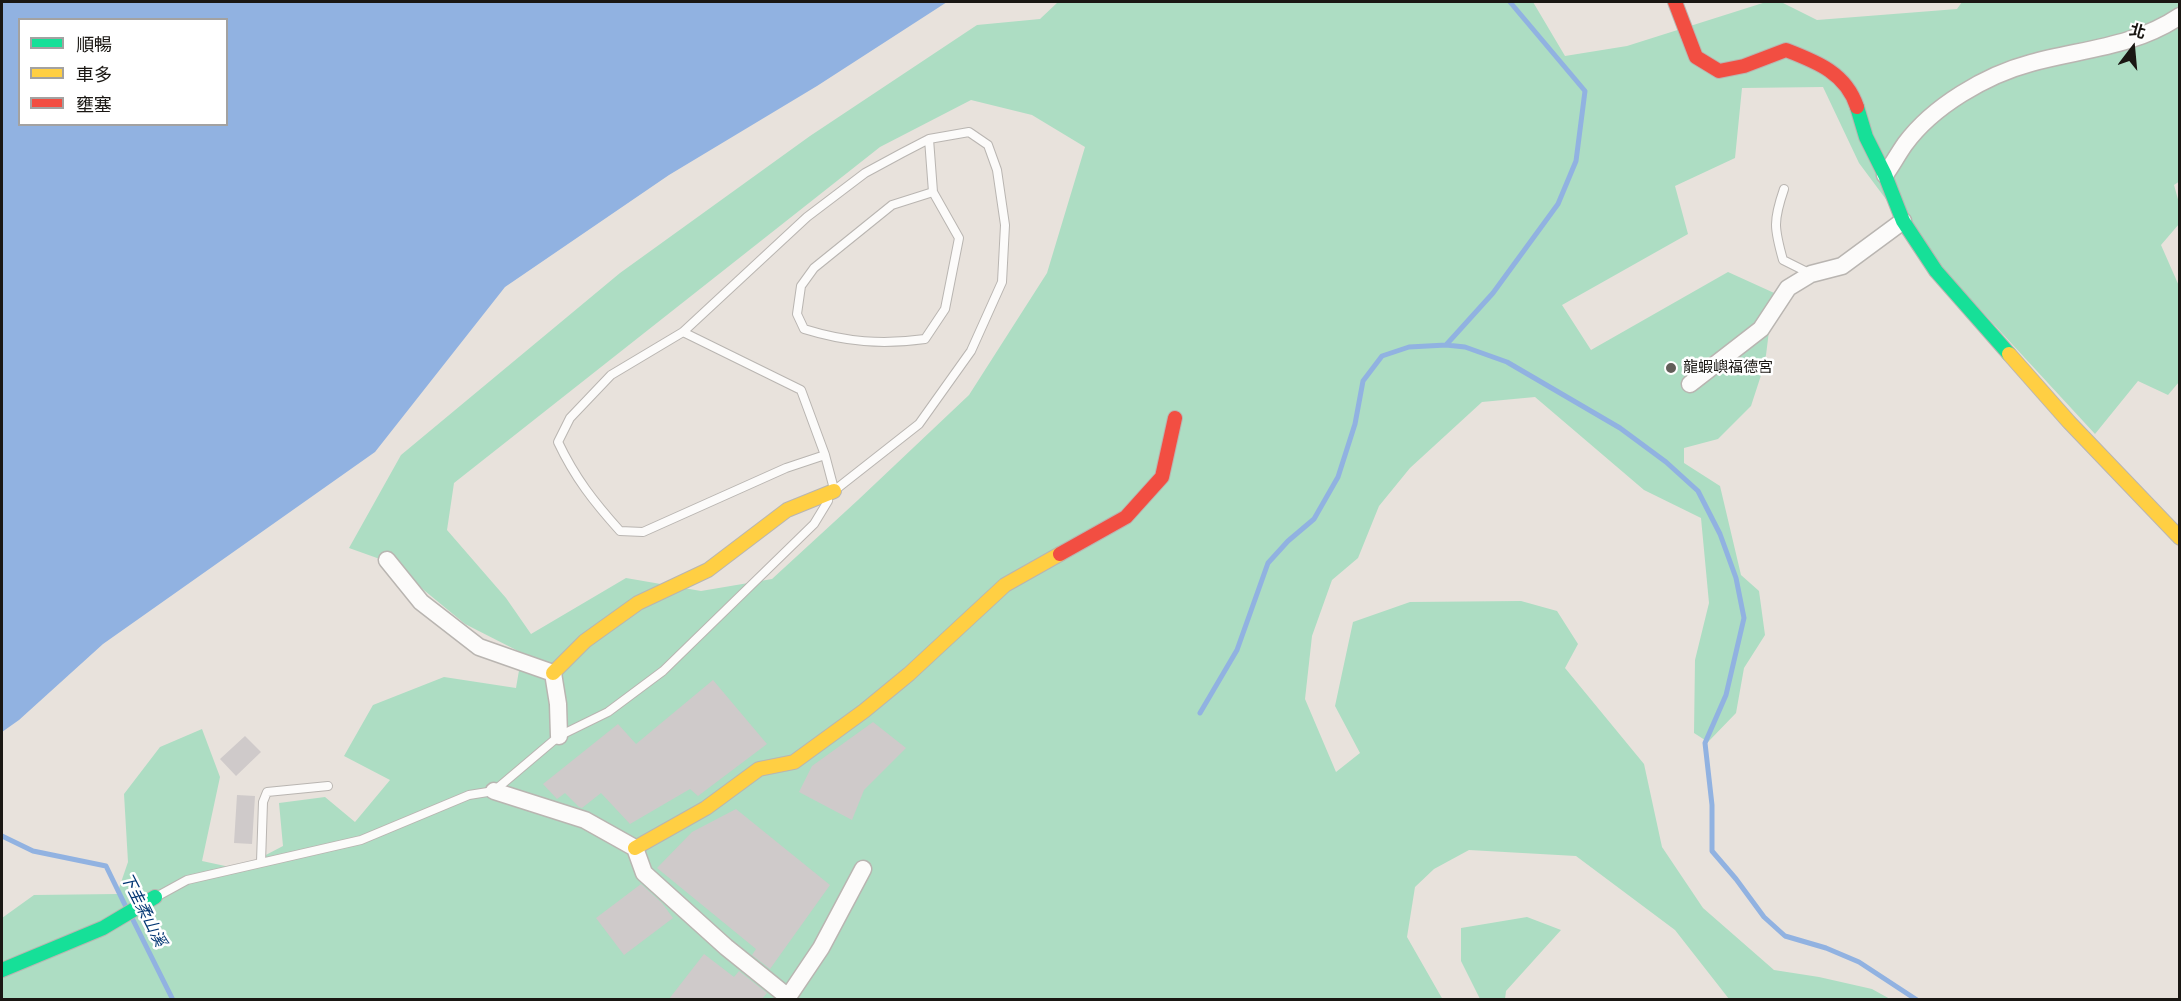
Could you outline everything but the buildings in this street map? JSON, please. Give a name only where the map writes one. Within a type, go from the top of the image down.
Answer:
[{"type":"street","points":[[1675,2],[1695,57],[1719,71],[1744,66],[1786,50],[1824,65],[1839,79],[1854,99],[1866,137],[1885,175],[1903,221],[1944,280],[2069,422],[2180,538]]},
{"type":"street","points":[[1885,175],[1906,142],[1931,117],[1971,87],[2030,63],[2110,47],[2169,23],[2180,16]]},
{"type":"street","points":[[1690,384],[1761,329],[1788,288],[1811,274],[1842,266],[1903,221]]},
{"type":"street","points":[[635,848],[706,808],[759,769],[794,762],[864,711],[909,674],[1005,585],[1126,517],[1162,477],[1175,418]]},
{"type":"street","points":[[553,674],[585,640],[638,603],[708,570],[787,510],[834,491]]},
{"type":"street","points":[[387,560],[421,602],[479,647],[553,674]]},
{"type":"street","points":[[553,674],[558,704],[559,736]]},
{"type":"street","points":[[494,791],[585,820],[635,848],[644,873],[787,998],[821,948],[862,869]]},
{"type":"street","points":[[2,970],[27,957],[85,936],[117,921],[155,897]]},
{"type":"lane","points":[[155,897],[187,880],[361,840],[469,795],[494,791],[559,736],[608,712],[663,671],[814,524],[834,491],[919,424],[971,351],[1002,282],[1005,225],[997,170],[988,145],[969,132],[929,139],[866,173],[807,217],[683,332],[610,375],[570,418],[558,442],[571,470],[590,498],[620,531],[643,532],[786,468],[825,455]]},
{"type":"lane","points":[[929,139],[933,192],[959,238],[945,309],[925,339],[894,343],[834,338],[804,329],[797,314],[801,286],[814,268],[892,205],[933,192]]},
{"type":"lane","points":[[1784,189],[1778,208],[1775,231],[1783,260],[1811,274]]},
{"type":"lane","points":[[683,332],[801,390],[825,455],[834,491]]},
{"type":"lane","points":[[261,862],[263,802],[267,792],[328,786]]},
{"type":"green space","points":[[1058,2],[1533,2],[1565,56],[1627,46],[1766,2],[1781,2],[1817,20],[1957,9],[1962,2],[2179,2],[2180,181],[2174,185],[2179,203],[2179,224],[2161,245],[2179,286],[2179,382],[2168,395],[2138,381],[2095,434],[1917,241],[1859,163],[1823,87],[1742,88],[1735,158],[1675,186],[1688,234],[1562,305],[1591,350],[1728,272],[1783,297],[1769,331],[1765,363],[1751,406],[1718,439],[1684,448],[1684,463],[1720,486],[1741,575],[1759,591],[1765,635],[1744,668],[1736,713],[1708,742],[1694,733],[1695,660],[1709,603],[1701,518],[1644,490],[1535,397],[1482,402],[1410,468],[1379,506],[1358,558],[1332,580],[1312,636],[1305,699],[1336,772],[1360,753],[1335,706],[1353,622],[1410,602],[1521,601],[1557,611],[1578,644],[1565,668],[1644,764],[1662,847],[1703,908],[1774,970],[1872,989],[1890,999],[1729,999],[1675,930],[1576,856],[1469,850],[1434,869],[1415,887],[1407,937],[1443,1000],[2,999],[2,918],[34,895],[117,894],[128,862],[124,794],[160,747],[202,729],[220,777],[202,861],[239,869],[283,846],[279,803],[325,797],[355,822],[390,780],[344,756],[373,705],[444,677],[516,688],[522,653],[465,624],[391,563],[349,548],[401,455],[620,273],[810,136],[977,25],[1040,19]],"holes":[[[971,100],[1032,115],[1085,147],[1047,273],[969,395],[772,579],[701,591],[626,578],[531,634],[506,598],[447,530],[454,483],[880,147]]]},
{"type":"green space","points":[[1527,917],[1561,930],[1506,991],[1505,999],[1480,999],[1461,961],[1461,928]]},
{"type":"water","points":[[2,2],[947,2],[817,86],[669,175],[505,287],[375,452],[103,644],[19,720],[2,732]]},
{"type":"waterway","points":[[1200,713],[1237,650],[1268,563],[1288,541],[1314,519],[1338,477],[1355,424],[1363,381],[1382,356],[1409,347],[1446,345],[1493,293],[1558,204],[1576,161],[1585,91],[1510,2]]},
{"type":"waterway","points":[[1446,345],[1465,347],[1507,362],[1620,428],[1666,462],[1698,491],[1720,534],[1736,578],[1744,618],[1726,695],[1705,743],[1712,805],[1712,851],[1764,917],[1785,936],[1826,948],[1859,962],[1917,1000]]},
{"type":"waterway","name":"下圭柔山溪","points":[[2,836],[33,851],[106,866],[126,907]]},
{"type":"waterway","name":"下圭柔山溪","points":[[132,918],[173,1000]]},
{"type":"traffic: fast","points":[[1857,107],[1866,137],[1885,175],[1903,221],[1936,271],[2009,354]]},
{"type":"traffic: fast","points":[[2,970],[103,928],[155,897]]},
{"type":"traffic: slow","points":[[2009,354],[2069,422],[2180,538]]},
{"type":"traffic: slow","points":[[553,673],[585,641],[638,603],[708,570],[787,510],[834,491]]},
{"type":"traffic: slow","points":[[635,848],[706,808],[759,769],[794,762],[864,711],[909,674],[1005,585],[1060,554]]},
{"type":"traffic: jam","points":[[1675,2],[1696,57],[1719,71],[1744,66],[1786,50],[1819,64],[1838,77],[1846,85],[1857,107]]},
{"type":"traffic: jam","points":[[1060,554],[1126,517],[1162,477],[1175,418]]},
{"type":"place","name":"龍蝦嶼福德宮","points":[[1671,368]]}]
